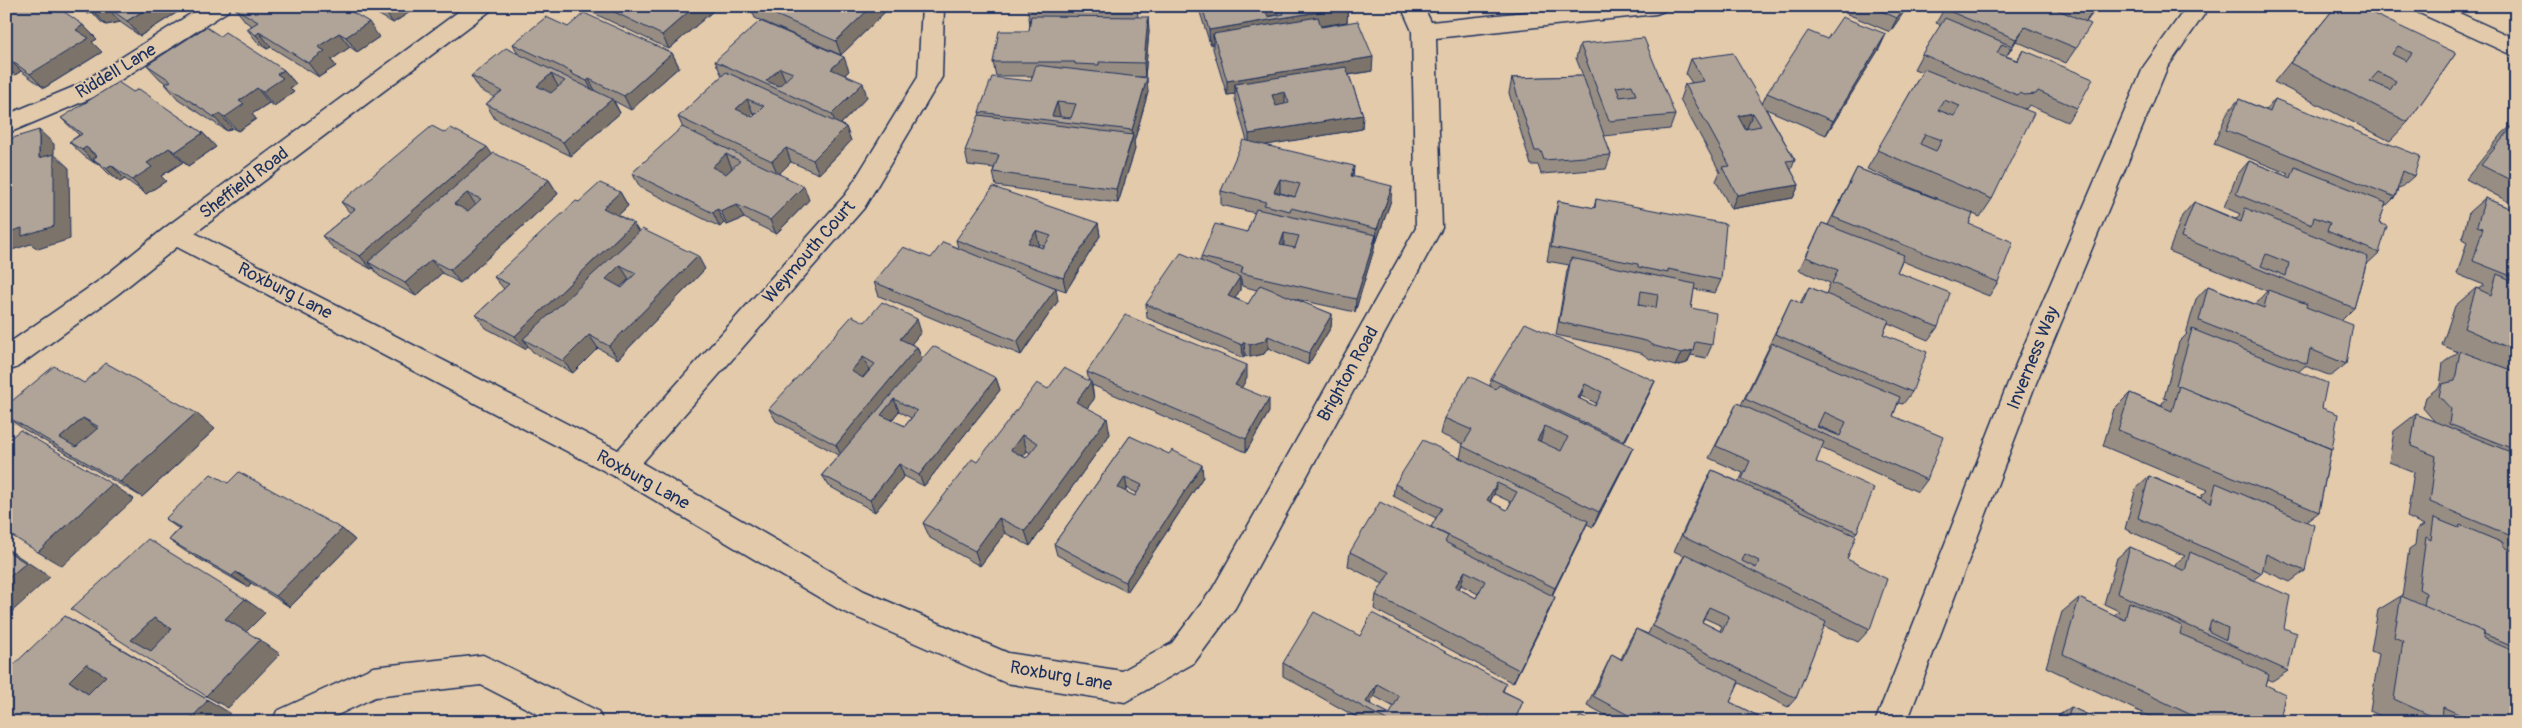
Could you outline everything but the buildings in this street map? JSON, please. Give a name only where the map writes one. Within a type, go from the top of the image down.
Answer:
[{"type":"street","name":"Riddell Lane","points":[[6,126],[86,92],[220,6]]},
{"type":"street","name":"Sheffield Road","points":[[6,360],[109,287],[175,234],[482,6]]},
{"type":"street","name":"Weymouth Court","points":[[622,466],[855,201],[930,78],[933,6]]},
{"type":"street","name":"Brighton Road","points":[[1125,687],[1184,653],[1224,598],[1429,228],[1424,31],[1412,6]]},
{"type":"street","points":[[1424,31],[1656,6]]},
{"type":"street","name":"Inverness Way","points":[[1891,722],[2022,382],[2152,75],[2156,66],[2199,6]]},
{"type":"street","points":[[2424,6],[2516,49]]},
{"type":"street","name":"Roxburg Lane","points":[[175,234],[622,466],[862,605],[1006,668],[1125,687]]},
{"type":"street","points":[[288,722],[373,682],[483,670],[587,722]]}]
